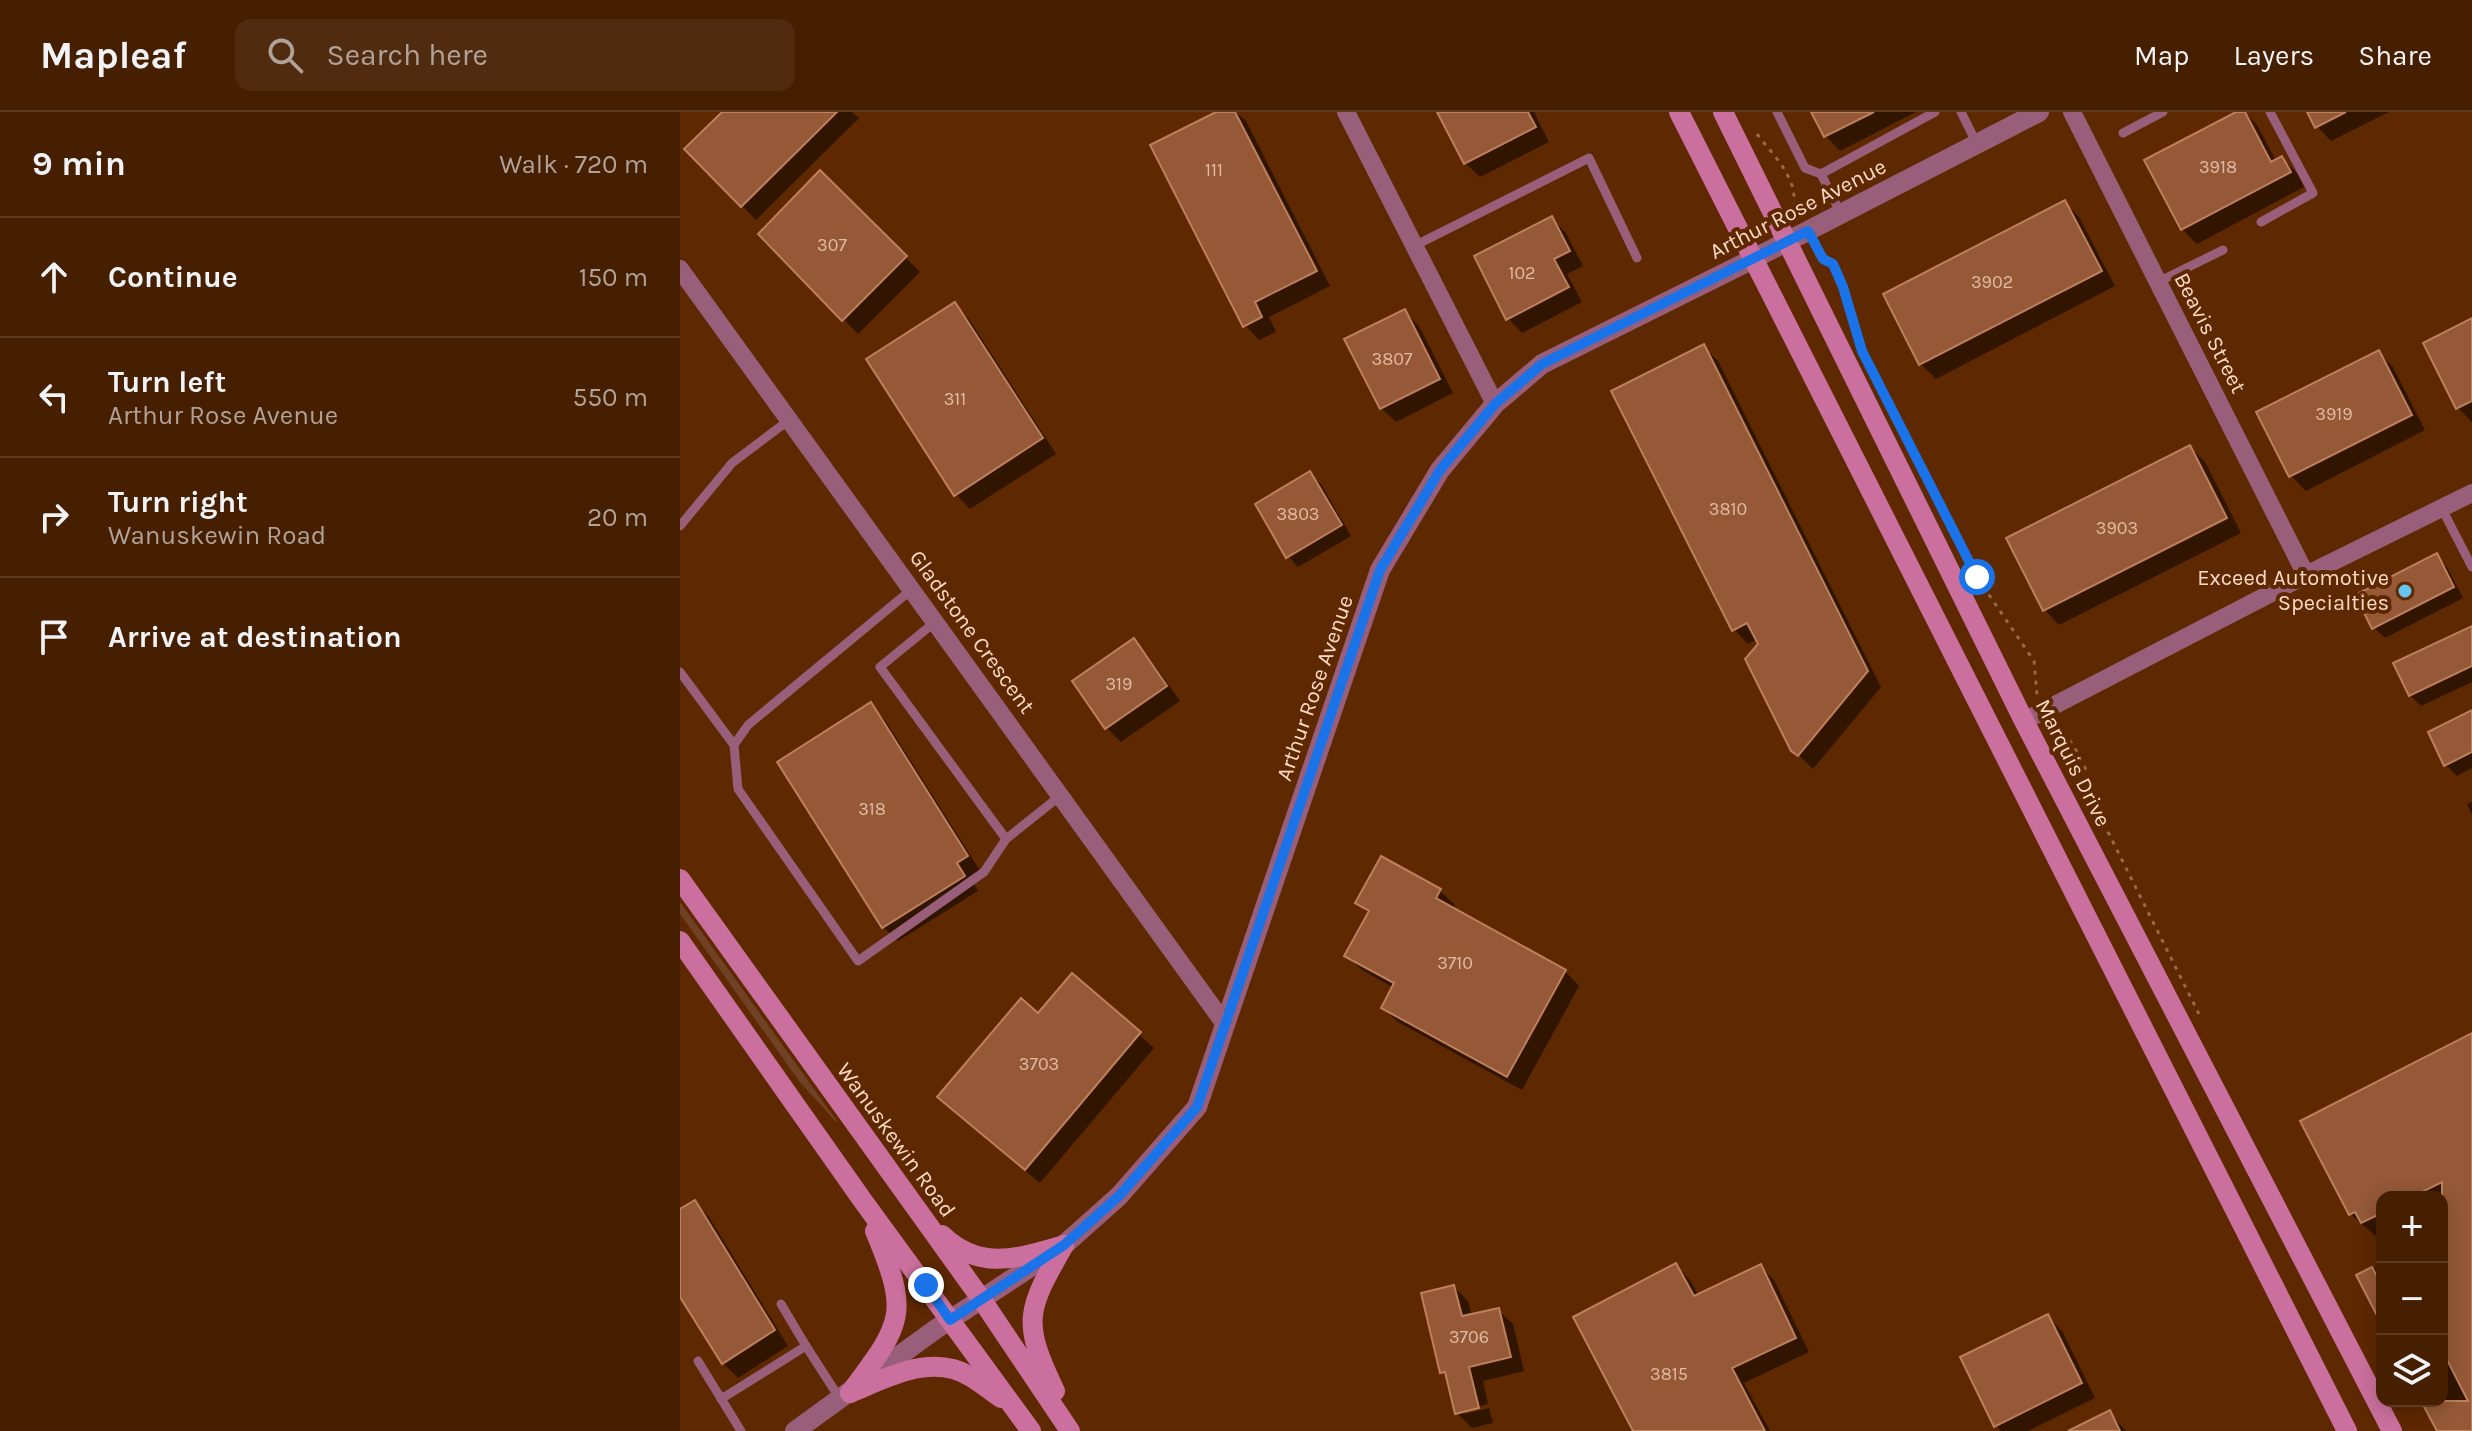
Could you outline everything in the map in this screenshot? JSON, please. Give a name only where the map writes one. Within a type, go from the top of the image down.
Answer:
[{"type":"main road","points":[[1679,112],[2347,1431]]},
{"type":"main road","name":"Marquis Drive","points":[[1723,112],[2392,1431]]},
{"type":"main road","name":"Wanuskewin Road","points":[[680,879],[982,1300],[1072,1431]]},
{"type":"main road","points":[[680,941],[863,1201],[1031,1431]]},
{"type":"main road","points":[[845,1396],[884,1348],[897,1317],[897,1294],[892,1271],[863,1201]]},
{"type":"main road","points":[[916,1209],[951,1244],[972,1256],[1005,1260],[1064,1245]]},
{"type":"main road","points":[[1064,1245],[1035,1297],[1032,1328],[1036,1349],[1072,1431]]},
{"type":"main road","points":[[845,1396],[902,1372],[941,1367],[955,1369],[975,1380],[1015,1408]]},
{"type":"street","points":[[1346,112],[1495,404]]},
{"type":"street","name":"Arthur Rose Avenue","points":[[795,1431],[950,1320],[1064,1245],[1119,1196],[1197,1107],[1380,570],[1440,470],[1495,404],[1542,364],[2039,112]]},
{"type":"street","name":"Beavis Street","points":[[2072,112],[2306,575]]},
{"type":"street","name":"Gladstone Crescent","points":[[680,269],[1224,1023]]},
{"type":"street","points":[[2032,717],[2472,493]]},
{"type":"lane","points":[[1777,112],[1805,168],[1821,174],[1841,214]]},
{"type":"lane","points":[[1821,174],[1935,112]]},
{"type":"lane","points":[[1961,112],[1977,144]]},
{"type":"lane","points":[[2123,133],[2161,112]]},
{"type":"lane","points":[[2261,222],[2313,193],[2270,112]]},
{"type":"lane","points":[[1414,246],[1589,158],[1637,258]]},
{"type":"lane","points":[[2158,282],[2223,250]]},
{"type":"lane","points":[[680,526],[732,463],[789,420]]},
{"type":"lane","points":[[2442,509],[2472,567]]},
{"type":"lane","points":[[734,745],[748,725],[911,590]]},
{"type":"lane","points":[[935,622],[880,667],[1006,839]]},
{"type":"lane","points":[[680,672],[734,745],[738,789],[858,961],[984,872],[1006,839],[1060,796]]},
{"type":"lane","points":[[781,1304],[806,1346],[845,1396]]},
{"type":"lane","points":[[721,1399],[806,1346]]},
{"type":"lane","points":[[698,1361],[741,1431]]},
{"type":"path","points":[[1751,127],[1784,168],[1793,187],[1793,205],[1823,259],[1833,264],[1862,351]]},
{"type":"path","points":[[1941,507],[1977,577],[2034,661],[2032,717],[2071,742],[2083,762],[2102,820],[2205,1026]]},
{"type":"shaded area","points":[[680,902],[836,1122],[799,1081],[680,914]]},
{"type":"building","points":[[722,112],[837,112],[741,207],[684,149]]},
{"type":"building","points":[[1216,112],[1235,112],[1317,271],[1255,302],[1262,317],[1243,327],[1150,145]]},
{"type":"building","points":[[1437,112],[1528,112],[1536,127],[1464,164]]},
{"type":"building","points":[[1811,112],[1874,112],[1824,137]]},
{"type":"building","points":[[2236,112],[2245,112],[2271,162],[2282,156],[2291,172],[2181,230],[2144,160]]},
{"type":"building","points":[[2307,112],[2346,112],[2315,128]]},
{"type":"building","points":[[820,170],[907,256],[842,321],[758,234]]},
{"type":"building","points":[[2065,200],[2102,271],[1919,365],[1883,294]]},
{"type":"building","points":[[1552,216],[1570,251],[1554,259],[1569,287],[1506,320],[1474,256]]},
{"type":"building","points":[[955,302],[1043,438],[954,496],[866,359]]},
{"type":"building","points":[[1405,309],[1440,379],[1380,409],[1344,339]]},
{"type":"building","points":[[2472,318],[2472,401],[2456,409],[2423,343]]},
{"type":"building","points":[[1704,344],[1868,671],[1798,756],[1791,751],[1745,659],[1758,644],[1747,623],[1732,631],[1611,391]]},
{"type":"building","points":[[2379,350],[2412,415],[2289,477],[2256,412]]},
{"type":"building","points":[[2190,445],[2227,518],[2043,611],[2006,538]]},
{"type":"building","points":[[1310,471],[1342,525],[1286,558],[1255,504]]},
{"type":"building","name":"Exceed Automotive Specialties","points":[[2437,553],[2454,587],[2372,629],[2355,595]]},
{"type":"building","points":[[2472,626],[2472,666],[2409,696],[2393,663]]},
{"type":"building","points":[[1134,638],[1167,686],[1105,729],[1072,681]]},
{"type":"building","points":[[871,702],[968,856],[957,863],[965,876],[882,928],[777,762]]},
{"type":"building","points":[[2472,710],[2472,752],[2444,766],[2428,732]]},
{"type":"building","points":[[1381,856],[1441,889],[1436,898],[1566,970],[1507,1077],[1381,1008],[1394,983],[1344,956],[1369,911],[1355,903]]},
{"type":"building","points":[[1072,973],[1141,1032],[1025,1170],[937,1097],[1021,998],[1038,1013]]},
{"type":"building","points":[[2472,1033],[2472,1431],[2437,1431],[2424,1407],[2448,1407],[2448,1401],[2468,1401],[2448,1362],[2448,1191],[2442,1191],[2442,1182],[2424,1191],[2376,1191],[2376,1216],[2361,1223],[2355,1212],[2349,1215],[2300,1121]]},
{"type":"building","points":[[695,1200],[775,1330],[722,1364],[680,1297],[680,1209]]},
{"type":"building","points":[[1676,1263],[1694,1296],[1761,1264],[1796,1338],[1732,1368],[1765,1431],[1633,1431],[1573,1317]]},
{"type":"building","points":[[2372,1267],[2376,1275],[2376,1313],[2356,1275]]},
{"type":"building","points":[[1454,1285],[1462,1316],[1499,1308],[1511,1357],[1469,1367],[1479,1408],[1455,1414],[1445,1372],[1440,1373],[1421,1293]]},
{"type":"building","points":[[2048,1314],[2082,1383],[1994,1427],[1960,1357]]},
{"type":"building","points":[[2110,1410],[2120,1431],[2068,1431]]},
{"type":"place","name":"Exceed Automotive Specialties","points":[[2405,591]]},
{"type":"route","points":[[926,1285],[950,1320],[999,1289],[1064,1245],[1119,1196],[1197,1107],[1380,570],[1440,470],[1495,404],[1542,364],[1808,231],[1823,259],[1833,264],[1862,351],[1977,577]]}]
